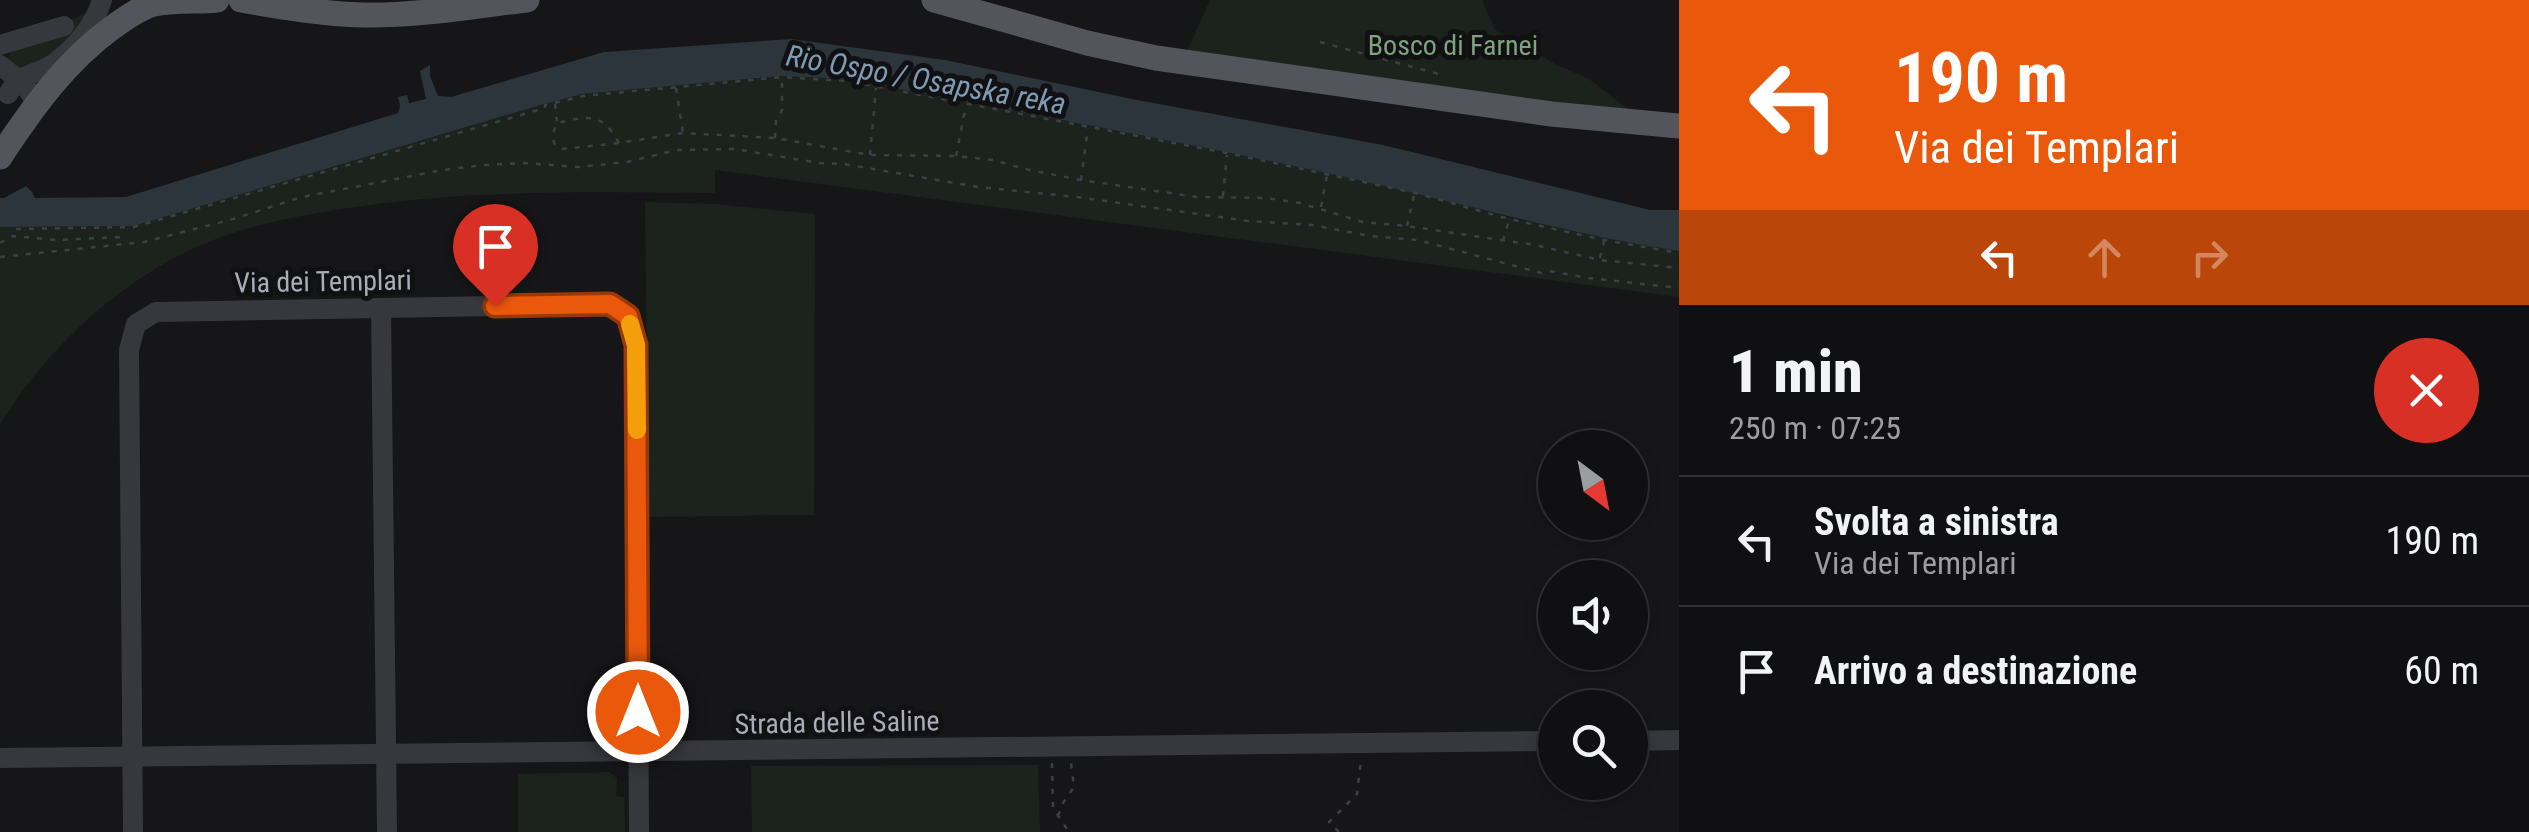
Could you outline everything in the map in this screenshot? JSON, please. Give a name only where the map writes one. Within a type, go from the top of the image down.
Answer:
[{"type":"main road","points":[[0,156],[62,70],[132,9],[217,0]]},
{"type":"main road","points":[[241,0],[364,15],[527,0]]},
{"type":"main road","points":[[934,0],[1156,58],[1534,112],[1679,126]]},
{"type":"street","points":[[6,78],[52,64],[83,36],[102,0]]},
{"type":"street","points":[[6,78],[3,56],[8,42],[64,26]]},
{"type":"street","points":[[6,78],[31,92],[36,102]]},
{"type":"street","name":"Via dei Templari","points":[[133,832],[128,350],[136,324],[156,312],[610,304],[628,316],[636,345],[638,751]]},
{"type":"street","points":[[381,308],[386,832]]},
{"type":"street","points":[[1648,740],[1679,740]]},
{"type":"street","name":"Strada delle Saline","points":[[0,758],[1538,742]]},
{"type":"street","points":[[638,751],[639,832]]},
{"type":"path","points":[[1320,42],[1439,74]]},
{"type":"path","points":[[775,138],[776,120],[782,110],[782,77]]},
{"type":"path","points":[[16,230],[134,227],[582,96],[782,77],[847,81],[1227,153],[1415,193],[1509,219],[1679,253]]},
{"type":"path","points":[[676,86],[683,133]]},
{"type":"path","points":[[870,156],[876,86]]},
{"type":"path","points":[[554,103],[554,142],[562,149],[683,133],[775,138],[870,156],[956,156],[993,160],[1081,180],[1196,196],[1300,203],[1363,222],[1534,245],[1600,260],[1679,268]]},
{"type":"path","points":[[956,156],[966,104]]},
{"type":"path","points":[[557,123],[600,119],[608,124],[618,144]]},
{"type":"path","points":[[1081,180],[1088,126]]},
{"type":"path","points":[[0,256],[144,242],[302,198],[444,170],[526,164],[578,167],[627,162],[677,150],[734,149],[978,187],[1418,240],[1541,274],[1549,271],[1679,288]]},
{"type":"path","points":[[1223,197],[1227,153]]},
{"type":"path","points":[[1321,208],[1327,174]]},
{"type":"path","points":[[1407,226],[1415,193]]},
{"type":"path","points":[[1503,242],[1509,219]]},
{"type":"path","points":[[0,243],[12,236],[55,240],[124,237]]},
{"type":"path","points":[[1600,260],[1604,240]]},
{"type":"path","points":[[1339,832],[1329,822],[1357,794],[1363,744]]},
{"type":"path","points":[[1051,747],[1053,808],[1069,832]]},
{"type":"path","points":[[1058,816],[1074,787],[1073,747]]},
{"type":"green space","name":"Bosco di Farnei","points":[[1210,0],[1482,0],[1495,30],[1589,79],[1629,110],[1187,51]]},
{"type":"green space","points":[[92,9],[87,20],[43,63],[19,68],[8,59],[11,52]]},
{"type":"green space","points":[[781,76],[848,79],[1144,134],[1418,192],[1512,218],[1679,251],[1679,297],[715,170],[715,193],[525,193],[430,198],[316,213],[223,236],[159,267],[106,303],[59,347],[0,424],[0,227],[134,226],[582,94]]},
{"type":"green space","points":[[645,202],[815,214],[814,515],[649,517]]},
{"type":"green space","points":[[1038,765],[1040,832],[752,832],[751,766]]},
{"type":"green space","points":[[609,772],[617,778],[616,796],[624,797],[625,832],[518,832],[518,774]]},
{"type":"water","name":"Rio Ospo / Osapska reka","points":[[791,39],[945,60],[1383,145],[1650,210],[1679,210],[1679,251],[1150,137],[848,79],[781,76],[582,94],[134,226],[0,227],[0,198],[26,186],[35,198],[126,197],[398,113],[398,97],[407,95],[409,103],[426,99],[420,71],[430,65],[438,96],[451,97],[604,52]]},
{"type":"slow traffic","points":[[630,324],[636,345],[637,430]]},
{"type":"route","points":[[495,306],[610,304],[628,316],[636,345],[638,712]]}]
